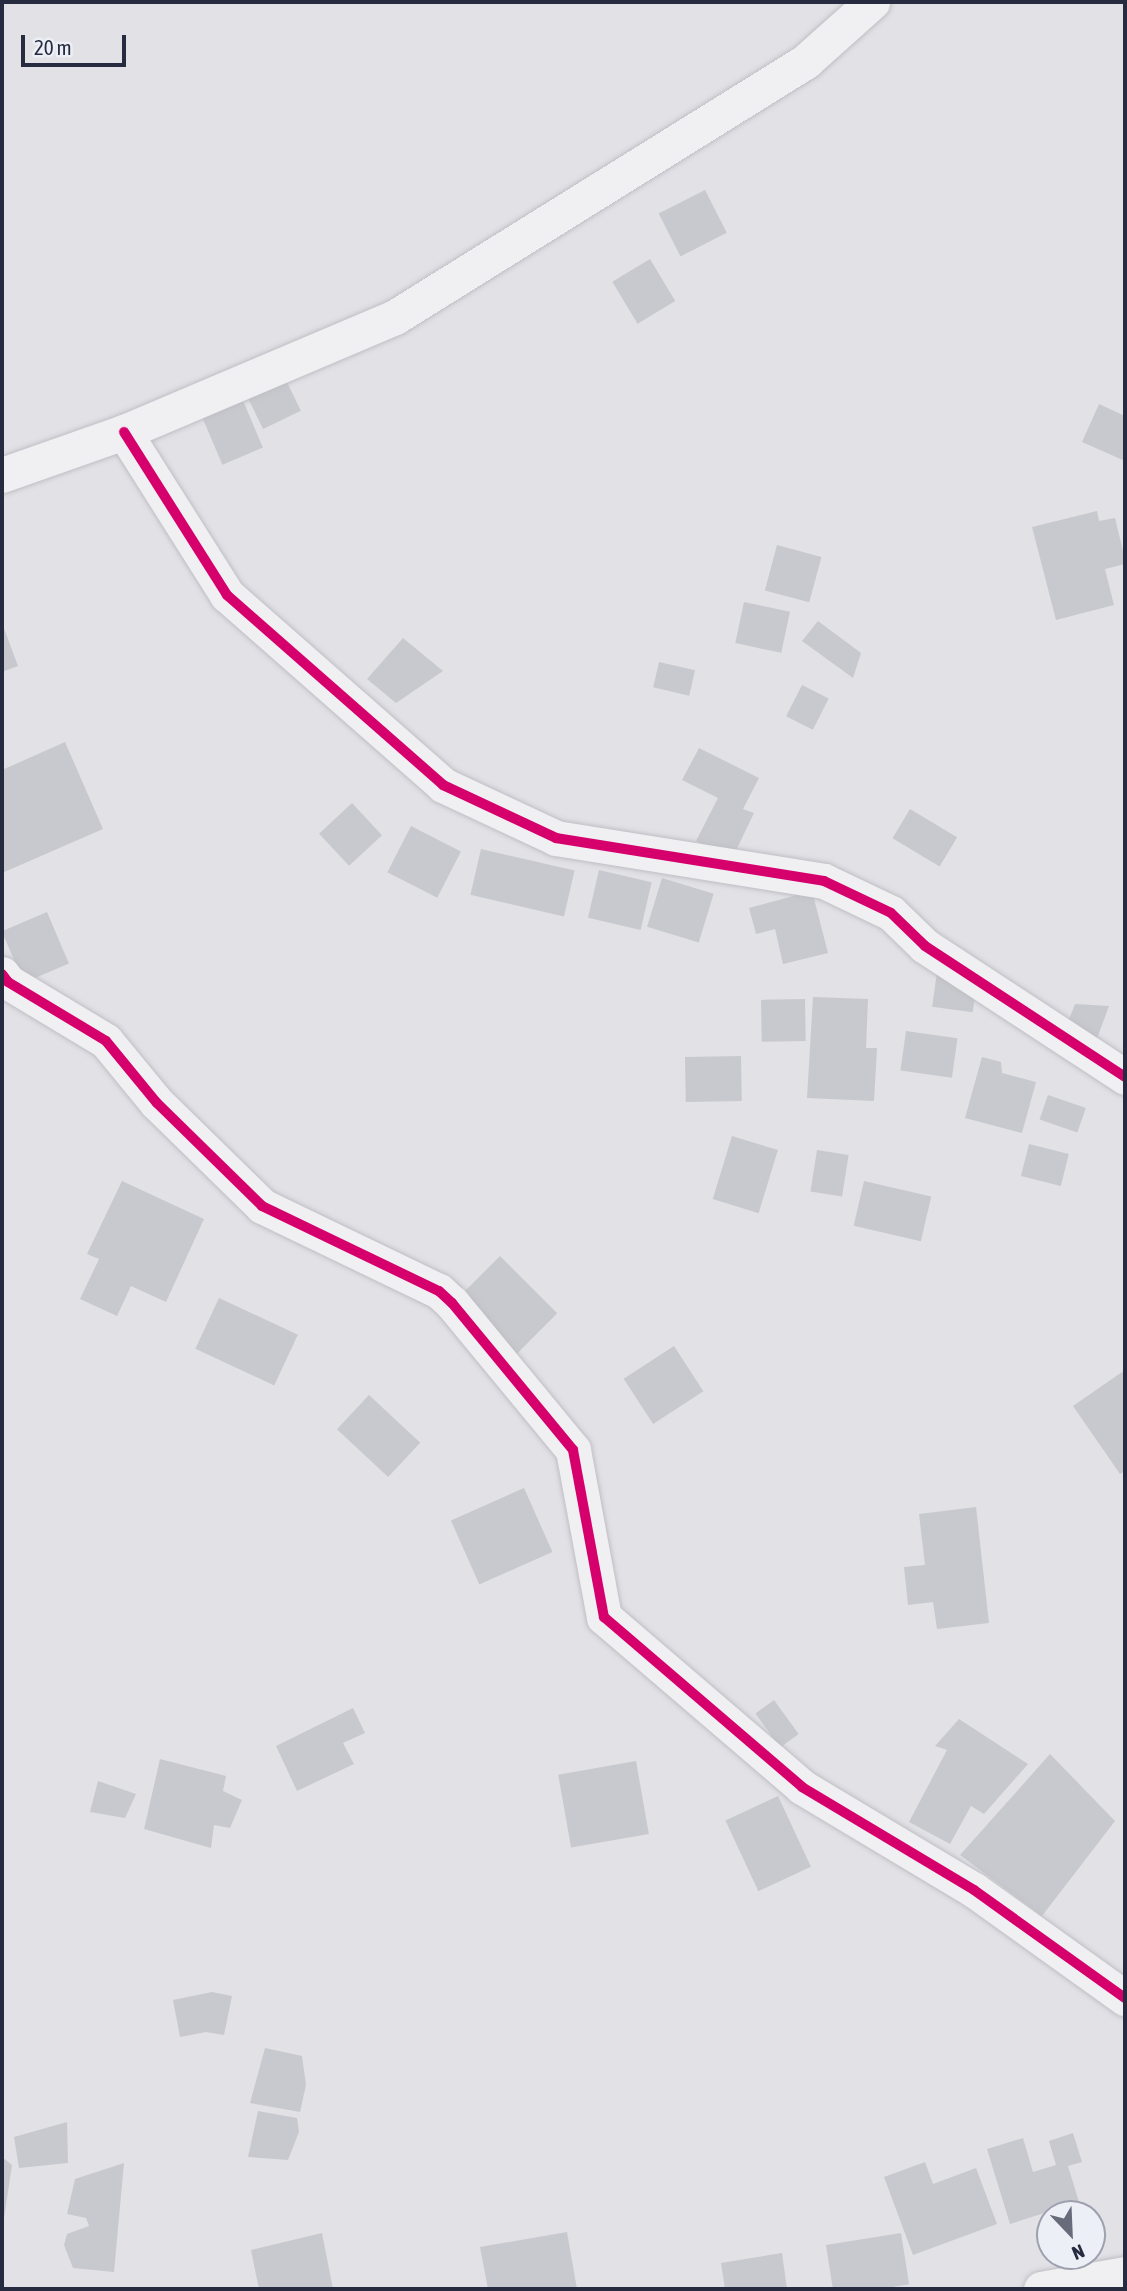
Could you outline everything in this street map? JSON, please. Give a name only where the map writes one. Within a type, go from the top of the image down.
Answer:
[{"type":"street","points":[[2,475],[124,432],[395,317],[806,61],[872,2]]},
{"type":"street","points":[[124,432],[227,595],[443,785],[556,838],[824,881],[891,913],[925,946],[1125,1077]]},
{"type":"street","points":[[2,974],[8,982],[106,1041],[157,1103],[262,1206],[439,1291],[452,1303],[573,1450],[604,1617],[802,1787],[974,1890],[1125,1998]]},
{"type":"street","points":[[1041,2289],[1125,2274]]},
{"type":"building","points":[[705,190],[727,233],[680,256],[659,214]]},
{"type":"building","points":[[650,259],[675,301],[638,324],[612,282]]},
{"type":"building","points":[[282,372],[301,411],[263,429],[244,390]]},
{"type":"building","points":[[241,396],[263,448],[222,465],[200,413]]},
{"type":"building","points":[[1099,404],[1125,416],[1125,461],[1082,442]]},
{"type":"building","points":[[1097,511],[1099,521],[1115,518],[1125,559],[1125,564],[1105,569],[1114,605],[1056,620],[1032,527]]},
{"type":"building","points":[[777,545],[821,557],[809,602],[765,590]]},
{"type":"building","points":[[744,602],[790,612],[781,653],[735,643]]},
{"type":"building","points":[[818,621],[861,653],[853,678],[802,641]]},
{"type":"building","points":[[2,623],[18,666],[2,672]]},
{"type":"building","points":[[403,638],[443,671],[396,703],[367,679]]},
{"type":"building","points":[[659,662],[695,670],[689,696],[653,687]]},
{"type":"building","points":[[802,685],[829,699],[813,730],[786,716]]},
{"type":"building","points":[[65,742],[103,829],[2,873],[2,770]]},
{"type":"building","points":[[699,748],[759,778],[743,809],[754,813],[732,859],[696,841],[718,798],[682,780]]},
{"type":"building","points":[[352,803],[382,835],[349,866],[319,834]]},
{"type":"building","points":[[910,809],[957,837],[940,866],[892,838]]},
{"type":"building","points":[[411,826],[461,851],[437,898],[387,872]]},
{"type":"building","points":[[481,849],[575,871],[564,916],[470,895]]},
{"type":"building","points":[[599,870],[652,882],[641,930],[588,918]]},
{"type":"building","points":[[662,878],[714,894],[699,943],[647,927]]},
{"type":"building","points":[[812,891],[828,953],[783,964],[775,929],[756,934],[749,908]]},
{"type":"building","points":[[47,912],[69,964],[24,983],[2,931]]},
{"type":"building","points":[[937,972],[978,978],[973,1012],[932,1007]]},
{"type":"building","points":[[813,997],[868,999],[866,1048],[877,1048],[874,1101],[807,1098]]},
{"type":"building","points":[[805,999],[806,1041],[762,1042],[761,1000]]},
{"type":"building","points":[[1075,1004],[1109,1006],[1089,1060],[1058,1048]]},
{"type":"building","points":[[906,1031],[957,1038],[952,1078],[900,1071]]},
{"type":"building","points":[[741,1056],[742,1101],[686,1102],[685,1057]]},
{"type":"building","points":[[982,1057],[1001,1062],[1002,1073],[1036,1082],[1022,1133],[965,1118]]},
{"type":"building","points":[[1048,1095],[1086,1108],[1077,1133],[1040,1120]]},
{"type":"building","points":[[732,1136],[778,1150],[759,1213],[713,1199]]},
{"type":"building","points":[[1029,1144],[1069,1154],[1061,1186],[1021,1176]]},
{"type":"building","points":[[817,1150],[849,1155],[842,1196],[810,1191]]},
{"type":"building","points":[[122,1181],[204,1219],[166,1302],[131,1286],[117,1316],[80,1299],[99,1259],[87,1254]]},
{"type":"building","points":[[864,1181],[931,1197],[921,1241],[854,1226]]},
{"type":"building","points":[[500,1256],[557,1313],[510,1361],[453,1303]]},
{"type":"building","points":[[219,1298],[298,1335],[274,1386],[195,1349]]},
{"type":"building","points":[[674,1346],[703,1391],[653,1424],[624,1379]]},
{"type":"building","points":[[1125,1370],[1125,1471],[1120,1474],[1073,1406]]},
{"type":"building","points":[[369,1395],[420,1443],[388,1477],[337,1429]]},
{"type":"building","points":[[524,1488],[552,1552],[479,1584],[451,1521]]},
{"type":"building","points":[[976,1507],[989,1623],[937,1629],[933,1602],[908,1605],[904,1567],[925,1565],[919,1514]]},
{"type":"building","points":[[774,1700],[799,1734],[780,1747],[755,1714]]},
{"type":"building","points":[[353,1708],[365,1733],[343,1743],[354,1764],[297,1791],[276,1746]]},
{"type":"building","points":[[959,1719],[1028,1764],[984,1814],[971,1806],[950,1844],[909,1822],[947,1750],[935,1746]]},
{"type":"building","points":[[1050,1754],[1115,1821],[1042,1916],[960,1855]]},
{"type":"building","points":[[160,1759],[226,1776],[223,1791],[242,1800],[230,1828],[214,1825],[211,1848],[144,1829]]},
{"type":"building","points":[[636,1761],[649,1834],[571,1848],[558,1775]]},
{"type":"building","points":[[98,1781],[136,1794],[125,1818],[90,1812]]},
{"type":"building","points":[[778,1796],[811,1867],[758,1891],[725,1821]]},
{"type":"building","points":[[212,1992],[232,1996],[224,2035],[206,2032],[180,2037],[173,2000]]},
{"type":"building","points":[[265,2048],[302,2056],[306,2085],[300,2112],[250,2103]]},
{"type":"building","points":[[258,2111],[297,2118],[299,2132],[288,2160],[248,2157]]},
{"type":"building","points":[[67,2122],[68,2163],[19,2168],[14,2137]]},
{"type":"building","points":[[1073,2133],[1082,2162],[1068,2166],[1078,2200],[1036,2200],[1036,2216],[1010,2224],[987,2149],[1023,2138],[1033,2172],[1056,2165],[1049,2141]]},
{"type":"building","points":[[2,2157],[12,2165],[3,2225],[2,2225]]},
{"type":"building","points":[[925,2162],[933,2184],[976,2168],[997,2224],[913,2255],[884,2177]]},
{"type":"building","points":[[124,2163],[114,2272],[73,2268],[64,2245],[67,2234],[89,2226],[86,2218],[67,2214],[75,2179]]},
{"type":"building","points":[[567,2232],[577,2289],[488,2289],[480,2247]]},
{"type":"building","points":[[322,2233],[333,2289],[259,2289],[251,2250]]},
{"type":"building","points":[[901,2233],[909,2284],[880,2289],[833,2289],[826,2245]]},
{"type":"building","points":[[782,2253],[787,2289],[725,2289],[721,2263]]},
{"type":"cycle path","points":[[124,432],[227,595],[443,785],[556,838],[824,881],[891,913],[925,946],[1125,1077]]},
{"type":"cycle path","points":[[2,974],[8,982],[106,1041],[157,1103],[262,1206],[439,1291],[452,1303],[573,1450],[604,1617],[802,1787],[974,1890],[1125,1998]]}]
